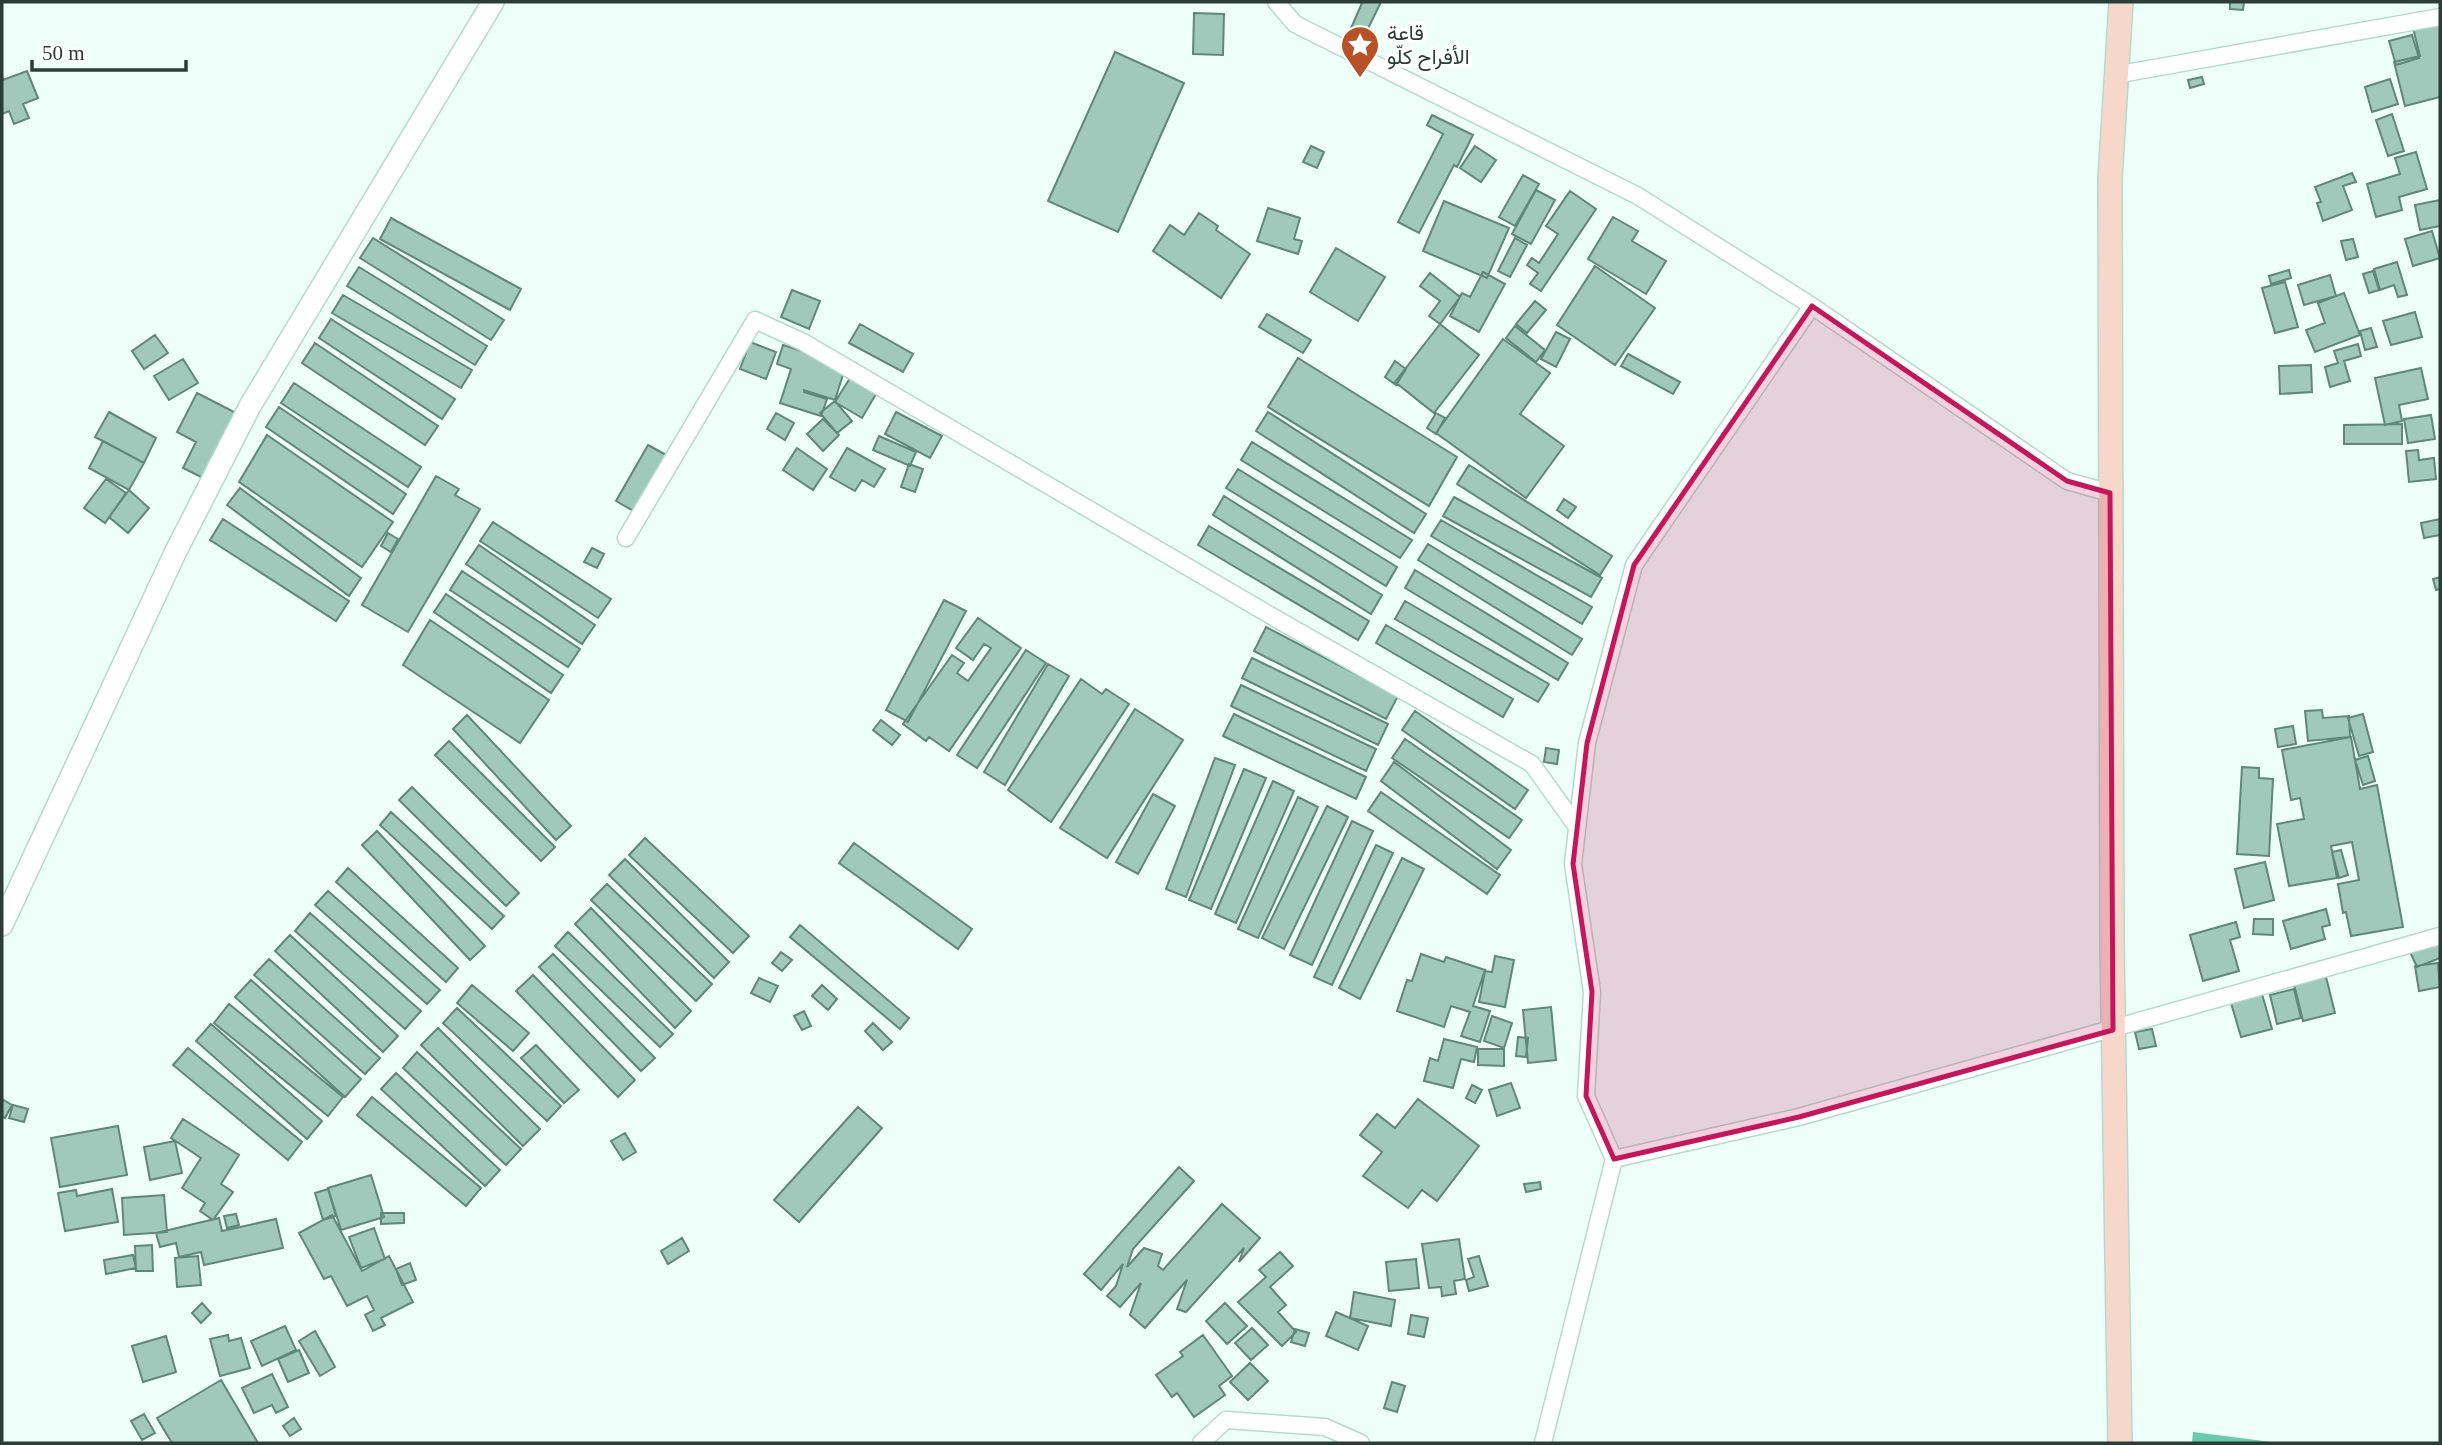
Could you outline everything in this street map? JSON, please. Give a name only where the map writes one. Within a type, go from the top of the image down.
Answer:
[{"type":"main road","points":[[2120,1443],[2113,1030],[2110,179],[2121,2]]},
{"type":"street","points":[[2,925],[175,552],[250,407],[493,2]]},
{"type":"street","points":[[1276,2],[1295,24],[1638,196],[1812,306],[2067,481],[2110,493]]},
{"type":"street","points":[[2115,75],[2440,17]]},
{"type":"street","points":[[1543,1443],[1614,1159],[1586,1096],[1592,992],[1573,864],[1587,743],[1634,565],[1812,306]]},
{"type":"street","points":[[626,538],[755,320],[803,342],[1280,621],[1532,764],[1577,827]]},
{"type":"street","points":[[1614,1159],[1799,1117],[2440,936]]},
{"type":"street","points":[[1201,1443],[1226,1420],[1325,1427],[1361,1443]]},
{"type":"highlighted area","points":[[1812,306],[2067,481],[2110,493],[2113,1030],[1799,1117],[1614,1159],[1586,1096],[1592,992],[1573,864],[1587,743],[1634,565]]},
{"type":"green space","points":[[2193,1432],[2280,1443],[2192,1443]]},
{"type":"building","points":[[1359,2],[1381,2],[1362,41],[1348,35],[1362,3]]},
{"type":"building","points":[[2230,2],[2244,2],[2243,10],[2230,9]]},
{"type":"building","points":[[1194,13],[1224,14],[1223,55],[1193,54]]},
{"type":"building","points":[[2440,22],[2440,97],[2405,106],[2394,62],[2420,56],[2413,28]]},
{"type":"building","points":[[2412,35],[2419,58],[2396,65],[2389,41]]},
{"type":"building","points":[[1115,52],[1184,83],[1118,232],[1048,201]]},
{"type":"building","points":[[27,71],[38,98],[23,104],[29,118],[14,124],[9,111],[2,114],[2,76],[3,80]]},
{"type":"building","points":[[2202,77],[2204,84],[2190,88],[2188,80]]},
{"type":"building","points":[[2390,79],[2398,104],[2372,112],[2365,87]]},
{"type":"building","points":[[2392,114],[2404,151],[2388,156],[2376,120]]},
{"type":"building","points":[[1432,115],[1473,135],[1457,167],[1454,165],[1419,233],[1398,222],[1443,134],[1427,125]]},
{"type":"building","points":[[1311,146],[1324,152],[1317,168],[1303,162]]},
{"type":"building","points":[[1475,146],[1496,160],[1481,182],[1460,168]]},
{"type":"building","points":[[2416,152],[2427,189],[2399,197],[2402,210],[2376,217],[2367,184],[2400,174],[2395,158]]},
{"type":"building","points":[[2352,173],[2356,182],[2343,186],[2352,210],[2323,221],[2317,203],[2321,202],[2315,187]]},
{"type":"building","points":[[1523,175],[1539,184],[1515,226],[1499,217]]},
{"type":"building","points":[[1536,190],[1555,200],[1531,244],[1512,234]]},
{"type":"building","points":[[1570,191],[1596,209],[1541,291],[1530,284],[1538,273],[1527,265],[1532,258],[1539,263],[1558,234],[1546,226]]},
{"type":"building","points":[[2440,200],[2440,226],[2420,230],[2415,205]]},
{"type":"building","points":[[1444,201],[1509,228],[1487,278],[1423,251]]},
{"type":"building","points":[[1268,208],[1300,218],[1294,239],[1302,241],[1298,254],[1257,241]]},
{"type":"building","points":[[1199,213],[1218,226],[1216,230],[1250,254],[1221,298],[1153,251],[1170,225],[1184,235]]},
{"type":"building","points":[[1613,217],[1638,231],[1632,241],[1666,261],[1646,294],[1588,259]]},
{"type":"building","points":[[391,218],[521,289],[510,310],[380,239]]},
{"type":"building","points":[[2432,231],[2440,258],[2413,266],[2405,239]]},
{"type":"building","points":[[373,238],[504,320],[491,340],[360,258]]},
{"type":"building","points":[[1515,238],[1527,245],[1510,277],[1498,271]]},
{"type":"building","points":[[2353,239],[2358,257],[2346,260],[2341,241]]},
{"type":"building","points":[[1336,248],[1385,277],[1358,321],[1310,292]]},
{"type":"building","points":[[2397,262],[2407,295],[2398,297],[2394,285],[2380,290],[2374,269]]},
{"type":"building","points":[[1595,266],[1655,308],[1615,365],[1557,325]]},
{"type":"building","points":[[359,267],[487,346],[475,365],[347,286]]},
{"type":"building","points":[[2289,270],[2291,278],[2271,284],[2269,276]]},
{"type":"building","points":[[2373,271],[2379,290],[2369,293],[2363,274]]},
{"type":"building","points":[[1483,272],[1505,284],[1479,332],[1450,316],[1462,293],[1470,297]]},
{"type":"building","points":[[1430,273],[1460,297],[1440,324],[1429,316],[1440,301],[1420,286]]},
{"type":"building","points":[[2330,275],[2336,296],[2304,305],[2298,285]]},
{"type":"building","points":[[2285,282],[2298,327],[2275,333],[2262,288]]},
{"type":"building","points":[[792,290],[820,301],[809,329],[781,317]]},
{"type":"building","points":[[2344,293],[2360,335],[2315,352],[2306,330],[2325,323],[2318,303]]},
{"type":"building","points":[[343,295],[472,370],[461,388],[332,313]]},
{"type":"building","points":[[1535,301],[1546,310],[1527,333],[1516,324]]},
{"type":"building","points":[[2415,312],[2422,337],[2391,345],[2383,321]]},
{"type":"building","points":[[1267,314],[1311,340],[1303,353],[1259,327]]},
{"type":"building","points":[[331,319],[455,399],[442,419],[319,338]]},
{"type":"building","points":[[860,324],[913,354],[903,372],[849,343]]},
{"type":"building","points":[[1440,324],[1479,355],[1434,413],[1395,382]]},
{"type":"building","points":[[1515,326],[1545,350],[1536,362],[1506,338]]},
{"type":"building","points":[[2371,328],[2377,347],[2365,350],[2360,331]]},
{"type":"building","points":[[1556,332],[1570,339],[1556,367],[1541,359]]},
{"type":"building","points":[[155,335],[168,353],[144,369],[132,351]]},
{"type":"building","points":[[1503,339],[1550,373],[1520,414],[1564,446],[1526,498],[1436,433]]},
{"type":"building","points":[[750,342],[776,352],[766,379],[740,369]]},
{"type":"building","points":[[315,343],[438,426],[425,445],[302,363]]},
{"type":"building","points":[[2358,344],[2361,356],[2344,361],[2350,381],[2330,387],[2325,367],[2338,363],[2334,351]]},
{"type":"building","points":[[783,345],[846,365],[835,400],[804,390],[827,399],[821,416],[780,403],[791,369],[777,364]]},
{"type":"building","points":[[1628,354],[1680,382],[1673,394],[1621,366]]},
{"type":"building","points":[[1298,358],[1457,457],[1429,506],[1268,407]]},
{"type":"building","points":[[183,359],[198,383],[169,400],[154,376]]},
{"type":"building","points":[[1395,361],[1406,369],[1396,385],[1385,377]]},
{"type":"building","points":[[2311,365],[2312,392],[2280,394],[2279,366]]},
{"type":"building","points":[[2421,368],[2428,399],[2399,405],[2402,421],[2385,425],[2375,378]]},
{"type":"building","points":[[850,378],[876,394],[862,418],[835,402]]},
{"type":"building","points":[[294,383],[421,467],[408,487],[281,403]]},
{"type":"building","points":[[197,393],[236,413],[203,478],[183,468],[196,442],[177,432]]},
{"type":"building","points":[[835,401],[852,421],[837,433],[820,413]]},
{"type":"building","points":[[279,407],[406,494],[393,514],[266,427]]},
{"type":"building","points":[[109,412],[156,438],[144,463],[95,437]]},
{"type":"building","points":[[896,412],[942,436],[930,458],[885,434]]},
{"type":"building","points":[[1268,412],[1426,514],[1414,533],[1256,431]]},
{"type":"building","points":[[776,413],[794,423],[785,440],[767,429]]},
{"type":"building","points":[[1436,413],[1445,418],[1436,434],[1427,428]]},
{"type":"building","points":[[2431,415],[2435,439],[2408,443],[2404,419]]},
{"type":"building","points":[[823,419],[839,435],[823,451],[807,434]]},
{"type":"building","points":[[2402,424],[2402,444],[2344,444],[2344,425]]},
{"type":"building","points":[[267,435],[393,522],[362,567],[239,482]]},
{"type":"building","points":[[879,436],[916,452],[910,466],[873,450]]},
{"type":"building","points":[[103,441],[144,463],[129,490],[89,468]]},
{"type":"building","points":[[1252,442],[1412,540],[1400,558],[1241,460]]},
{"type":"building","points":[[648,445],[668,456],[637,513],[616,501]]},
{"type":"building","points":[[797,448],[827,469],[813,490],[783,470]]},
{"type":"building","points":[[847,448],[885,469],[874,487],[862,480],[855,491],[830,477]]},
{"type":"building","points":[[2418,450],[2419,460],[2434,458],[2436,479],[2409,482],[2406,451]]},
{"type":"building","points":[[909,464],[923,469],[915,492],[901,487]]},
{"type":"building","points":[[1469,465],[1612,556],[1600,575],[1457,484]]},
{"type":"building","points":[[1238,469],[1397,567],[1386,586],[1226,488]]},
{"type":"building","points":[[436,476],[459,489],[455,495],[480,509],[408,632],[362,605]]},
{"type":"building","points":[[106,479],[126,493],[105,523],[84,508]]},
{"type":"building","points":[[240,488],[361,578],[349,596],[227,505]]},
{"type":"building","points":[[129,490],[149,508],[128,533],[109,517]]},
{"type":"building","points":[[1224,496],[1382,595],[1371,614],[1213,515]]},
{"type":"building","points":[[1454,497],[1602,578],[1591,597],[1443,516]]},
{"type":"building","points":[[1564,499],[1576,507],[1568,518],[1557,510]]},
{"type":"building","points":[[223,519],[349,601],[336,621],[210,540]]},
{"type":"building","points":[[2440,519],[2440,535],[2424,538],[2421,523]]},
{"type":"building","points":[[1441,520],[1592,607],[1582,624],[1431,536]]},
{"type":"building","points":[[493,522],[611,599],[598,618],[480,541]]},
{"type":"building","points":[[1209,526],[1369,621],[1358,640],[1198,545]]},
{"type":"building","points":[[388,533],[398,539],[391,552],[381,546]]},
{"type":"building","points":[[1428,544],[1582,639],[1572,655],[1418,560]]},
{"type":"building","points":[[479,545],[595,625],[582,644],[466,564]]},
{"type":"building","points":[[592,548],[604,554],[597,568],[584,562]]},
{"type":"building","points":[[1415,570],[1568,663],[1558,680],[1405,588]]},
{"type":"building","points":[[462,571],[580,649],[568,667],[450,590]]},
{"type":"building","points":[[2440,577],[2440,589],[2436,590],[2433,579]]},
{"type":"building","points":[[446,594],[563,675],[551,693],[434,612]]},
{"type":"building","points":[[944,600],[966,611],[908,722],[886,710]]},
{"type":"building","points":[[1405,601],[1549,684],[1538,702],[1395,619]]},
{"type":"building","points":[[978,618],[1021,648],[949,751],[929,737],[926,741],[903,724],[952,655],[964,663],[957,673],[968,681],[991,648],[984,644],[973,660],[956,648]]},
{"type":"building","points":[[430,620],[549,700],[520,743],[403,665]]},
{"type":"building","points":[[1386,625],[1513,699],[1503,717],[1376,643]]},
{"type":"building","points":[[1266,627],[1398,696],[1386,719],[1254,651]]},
{"type":"building","points":[[1026,650],[1046,663],[977,768],[957,755]]},
{"type":"building","points":[[1252,658],[1388,724],[1378,745],[1242,678]]},
{"type":"building","points":[[1048,664],[1069,676],[1005,785],[984,772]]},
{"type":"building","points":[[1081,679],[1102,694],[1106,689],[1129,704],[1051,822],[1008,790]]},
{"type":"building","points":[[1241,685],[1376,749],[1366,771],[1231,706]]},
{"type":"building","points":[[1135,709],[1183,740],[1107,858],[1060,828]]},
{"type":"building","points":[[2322,710],[2323,718],[2349,716],[2350,737],[2308,741],[2305,711]]},
{"type":"building","points":[[1415,711],[1528,790],[1515,809],[1402,730]]},
{"type":"building","points":[[1234,714],[1366,777],[1356,799],[1223,736]]},
{"type":"building","points":[[2363,714],[2373,752],[2359,756],[2348,718]]},
{"type":"building","points":[[467,715],[571,826],[556,840],[453,729]]},
{"type":"building","points":[[881,720],[900,735],[892,745],[873,730]]},
{"type":"building","points":[[2293,726],[2296,744],[2278,747],[2275,729]]},
{"type":"building","points":[[2351,737],[2360,789],[2377,785],[2403,927],[2351,936],[2346,912],[2343,913],[2338,884],[2359,880],[2352,842],[2331,846],[2337,878],[2289,886],[2277,824],[2304,819],[2300,798],[2291,800],[2282,750]]},
{"type":"building","points":[[1405,739],[1522,820],[1509,838],[1392,758]]},
{"type":"building","points":[[449,741],[555,847],[541,861],[435,755]]},
{"type":"building","points":[[1546,748],[1559,750],[1557,764],[1544,762]]},
{"type":"building","points":[[2368,756],[2375,781],[2363,785],[2355,760]]},
{"type":"building","points":[[1215,758],[1235,765],[1186,897],[1166,889]]},
{"type":"building","points":[[1394,762],[1511,850],[1497,869],[1381,781]]},
{"type":"building","points":[[2242,767],[2259,768],[2259,778],[2273,779],[2269,856],[2237,854]]},
{"type":"building","points":[[1244,769],[1266,778],[1211,909],[1189,900]]},
{"type":"building","points":[[1273,781],[1294,791],[1236,923],[1215,914]]},
{"type":"building","points":[[412,787],[519,893],[506,906],[399,800]]},
{"type":"building","points":[[1381,792],[1500,875],[1487,894],[1368,811]]},
{"type":"building","points":[[1153,794],[1175,806],[1138,874],[1116,862]]},
{"type":"building","points":[[1298,797],[1318,807],[1258,938],[1238,929]]},
{"type":"building","points":[[1327,806],[1348,817],[1284,949],[1262,938]]},
{"type":"building","points":[[391,812],[504,916],[492,929],[380,825]]},
{"type":"building","points":[[1352,821],[1373,831],[1312,965],[1290,955]]},
{"type":"building","points":[[377,831],[485,946],[470,960],[362,845]]},
{"type":"building","points":[[645,838],[749,936],[733,953],[629,855]]},
{"type":"building","points":[[854,843],[972,929],[958,949],[839,863]]},
{"type":"building","points":[[1376,845],[1393,853],[1332,985],[1314,977]]},
{"type":"building","points":[[2341,850],[2348,875],[2339,878],[2332,852]]},
{"type":"building","points":[[1402,858],[1424,869],[1360,999],[1339,988]]},
{"type":"building","points":[[625,859],[729,962],[714,978],[609,875]]},
{"type":"building","points":[[2265,862],[2274,900],[2244,908],[2235,869]]},
{"type":"building","points":[[348,868],[458,968],[446,982],[336,882]]},
{"type":"building","points":[[607,884],[712,984],[696,1001],[591,900]]},
{"type":"building","points":[[328,891],[440,990],[427,1004],[315,905]]},
{"type":"building","points":[[591,908],[691,1011],[675,1028],[575,924]]},
{"type":"building","points":[[2326,909],[2330,925],[2322,927],[2325,939],[2291,949],[2283,921]]},
{"type":"building","points":[[310,913],[421,1011],[405,1029],[295,931]]},
{"type":"building","points":[[2254,919],[2273,919],[2273,935],[2253,934]]},
{"type":"building","points":[[2236,922],[2240,937],[2230,940],[2239,971],[2203,981],[2190,935]]},
{"type":"building","points":[[800,925],[909,1018],[900,1029],[790,937]]},
{"type":"building","points":[[568,932],[673,1034],[660,1047],[555,946]]},
{"type":"building","points":[[290,935],[398,1036],[383,1052],[275,951]]},
{"type":"building","points":[[2440,940],[2440,958],[2417,967],[2410,952]]},
{"type":"building","points":[[781,952],[792,960],[782,971],[772,963]]},
{"type":"building","points":[[553,954],[655,1058],[641,1071],[539,967]]},
{"type":"building","points":[[1421,954],[1444,962],[1446,957],[1485,970],[1473,1006],[1490,1011],[1480,1042],[1461,1036],[1470,1012],[1451,1006],[1444,1027],[1397,1011],[1407,980],[1412,981]]},
{"type":"building","points":[[1495,956],[1514,960],[1505,1007],[1479,1002],[1485,971],[1492,972]]},
{"type":"building","points":[[269,959],[380,1058],[365,1074],[254,975]]},
{"type":"building","points":[[2438,963],[2440,987],[2419,991],[2415,966]]},
{"type":"building","points":[[533,975],[635,1080],[618,1097],[516,991]]},
{"type":"building","points":[[2326,977],[2335,1013],[2303,1021],[2294,984]]},
{"type":"building","points":[[759,978],[778,986],[770,1002],[751,993]]},
{"type":"building","points":[[251,980],[361,1079],[345,1097],[235,997]]},
{"type":"building","points":[[472,985],[529,1033],[513,1051],[457,1003]]},
{"type":"building","points":[[822,985],[837,999],[828,1010],[812,996]]},
{"type":"building","points":[[2294,989],[2301,1018],[2277,1024],[2270,995]]},
{"type":"building","points":[[2262,994],[2272,1029],[2241,1037],[2231,1003]]},
{"type":"building","points":[[229,1004],[343,1097],[328,1116],[214,1023]]},
{"type":"building","points":[[1551,1007],[1556,1060],[1528,1063],[1523,1010]]},
{"type":"building","points":[[457,1008],[561,1106],[547,1121],[443,1023]]},
{"type":"building","points":[[804,1011],[811,1026],[802,1030],[794,1016]]},
{"type":"building","points":[[1492,1016],[1512,1023],[1504,1048],[1484,1041]]},
{"type":"building","points":[[873,1023],[892,1042],[883,1050],[865,1031]]},
{"type":"building","points":[[211,1024],[322,1121],[307,1139],[196,1041]]},
{"type":"building","points":[[438,1028],[540,1129],[523,1146],[421,1045]]},
{"type":"building","points":[[2152,1029],[2156,1046],[2139,1049],[2135,1032]]},
{"type":"building","points":[[1518,1037],[1528,1038],[1526,1057],[1516,1056]]},
{"type":"building","points":[[1444,1039],[1477,1047],[1474,1062],[1461,1059],[1453,1088],[1424,1081],[1430,1058],[1438,1061]]},
{"type":"building","points":[[536,1045],[579,1090],[564,1103],[521,1058]]},
{"type":"building","points":[[188,1048],[302,1142],[288,1160],[173,1065]]},
{"type":"building","points":[[1478,1049],[1504,1049],[1504,1066],[1478,1065]]},
{"type":"building","points":[[417,1052],[521,1149],[506,1165],[403,1068]]},
{"type":"building","points":[[396,1073],[500,1170],[485,1186],[381,1089]]},
{"type":"building","points":[[1511,1083],[1520,1108],[1497,1116],[1489,1090]]},
{"type":"building","points":[[1472,1085],[1482,1090],[1475,1103],[1466,1098]]},
{"type":"building","points":[[372,1097],[481,1188],[466,1206],[357,1115]]},
{"type":"building","points":[[2,1099],[12,1105],[5,1118],[2,1116]]},
{"type":"building","points":[[1418,1099],[1479,1146],[1437,1201],[1422,1190],[1408,1208],[1363,1176],[1382,1152],[1360,1135],[1377,1114],[1395,1128]]},
{"type":"building","points":[[13,1105],[28,1109],[24,1122],[9,1118]]},
{"type":"building","points":[[858,1107],[882,1128],[799,1222],[774,1200]]},
{"type":"building","points":[[183,1119],[239,1155],[221,1184],[233,1192],[213,1220],[200,1211],[205,1203],[182,1188],[201,1158],[171,1138]]},
{"type":"building","points":[[118,1126],[127,1175],[60,1187],[51,1138]]},
{"type":"building","points":[[625,1133],[636,1152],[623,1160],[611,1141]]},
{"type":"building","points":[[175,1141],[182,1173],[150,1180],[144,1147]]},
{"type":"building","points":[[1179,1167],[1194,1181],[1133,1249],[1127,1267],[1144,1248],[1162,1254],[1158,1266],[1163,1270],[1222,1204],[1260,1238],[1239,1262],[1244,1248],[1186,1312],[1177,1309],[1187,1280],[1145,1328],[1130,1315],[1141,1283],[1120,1307],[1107,1296],[1116,1286],[1123,1264],[1101,1290],[1084,1274]]},
{"type":"building","points":[[371,1175],[384,1217],[341,1230],[328,1188]]},
{"type":"building","points":[[1540,1182],[1541,1189],[1526,1192],[1524,1184]]},
{"type":"building","points":[[112,1189],[118,1222],[65,1231],[58,1193],[76,1190],[77,1196]]},
{"type":"building","points":[[328,1189],[336,1216],[323,1220],[315,1193]]},
{"type":"building","points":[[164,1195],[167,1232],[124,1235],[122,1198]]},
{"type":"building","points":[[381,1213],[404,1213],[404,1223],[381,1224]]},
{"type":"building","points":[[236,1214],[239,1225],[227,1228],[224,1216]]},
{"type":"building","points":[[332,1215],[362,1271],[389,1256],[413,1302],[381,1318],[385,1325],[373,1331],[365,1315],[374,1310],[367,1296],[347,1306],[331,1276],[324,1279],[299,1233]]},
{"type":"building","points":[[219,1218],[222,1231],[276,1219],[283,1248],[204,1265],[201,1252],[179,1257],[176,1243],[160,1247],[156,1233]]},
{"type":"building","points":[[374,1228],[385,1259],[361,1268],[349,1237]]},
{"type":"building","points":[[682,1238],[689,1251],[668,1264],[661,1251]]},
{"type":"building","points":[[1459,1239],[1465,1279],[1454,1281],[1456,1294],[1442,1296],[1441,1287],[1429,1288],[1422,1244]]},
{"type":"building","points":[[152,1245],[153,1271],[136,1271],[135,1246]]},
{"type":"building","points":[[1280,1252],[1293,1266],[1270,1287],[1286,1305],[1278,1312],[1296,1332],[1282,1346],[1238,1302],[1266,1277],[1259,1270]]},
{"type":"building","points":[[133,1255],[136,1268],[106,1274],[104,1260]]},
{"type":"building","points":[[198,1256],[201,1285],[177,1287],[175,1258]]},
{"type":"building","points":[[1479,1256],[1488,1286],[1469,1291],[1466,1280],[1474,1277],[1468,1259]]},
{"type":"building","points":[[1416,1259],[1419,1288],[1389,1291],[1386,1262]]},
{"type":"building","points":[[410,1263],[416,1280],[402,1285],[396,1269]]},
{"type":"building","points":[[1354,1292],[1395,1300],[1391,1326],[1350,1318]]},
{"type":"building","points":[[202,1303],[211,1313],[201,1323],[192,1313]]},
{"type":"building","points":[[1225,1303],[1247,1326],[1227,1344],[1206,1321]]},
{"type":"building","points":[[1336,1312],[1368,1326],[1358,1350],[1326,1336]]},
{"type":"building","points":[[1411,1315],[1428,1318],[1424,1337],[1408,1334]]},
{"type":"building","points":[[285,1326],[296,1350],[262,1366],[251,1341]]},
{"type":"building","points":[[1252,1328],[1268,1345],[1251,1360],[1235,1343]]},
{"type":"building","points":[[1295,1329],[1309,1333],[1305,1346],[1291,1342]]},
{"type":"building","points":[[315,1331],[335,1367],[320,1376],[299,1341]]},
{"type":"building","points":[[228,1335],[229,1341],[241,1338],[250,1368],[220,1376],[210,1339]]},
{"type":"building","points":[[1203,1335],[1232,1376],[1219,1386],[1225,1395],[1194,1417],[1177,1393],[1172,1397],[1156,1375],[1183,1356],[1180,1352]]},
{"type":"building","points":[[166,1336],[176,1372],[143,1382],[132,1346]]},
{"type":"building","points":[[299,1350],[309,1373],[288,1382],[278,1359]]},
{"type":"building","points":[[1250,1363],[1268,1381],[1248,1400],[1230,1382]]},
{"type":"building","points":[[272,1374],[288,1407],[276,1413],[272,1405],[254,1413],[242,1388]]},
{"type":"building","points":[[221,1380],[258,1443],[172,1443],[157,1418]]},
{"type":"building","points":[[1392,1382],[1405,1386],[1397,1412],[1384,1408]]},
{"type":"building","points":[[144,1414],[155,1433],[142,1440],[131,1421]]},
{"type":"building","points":[[294,1418],[301,1429],[290,1436],[283,1426]]},
{"type":"place","name":"قاعة الأفراح كلّو","points":[[1360,79]]}]
